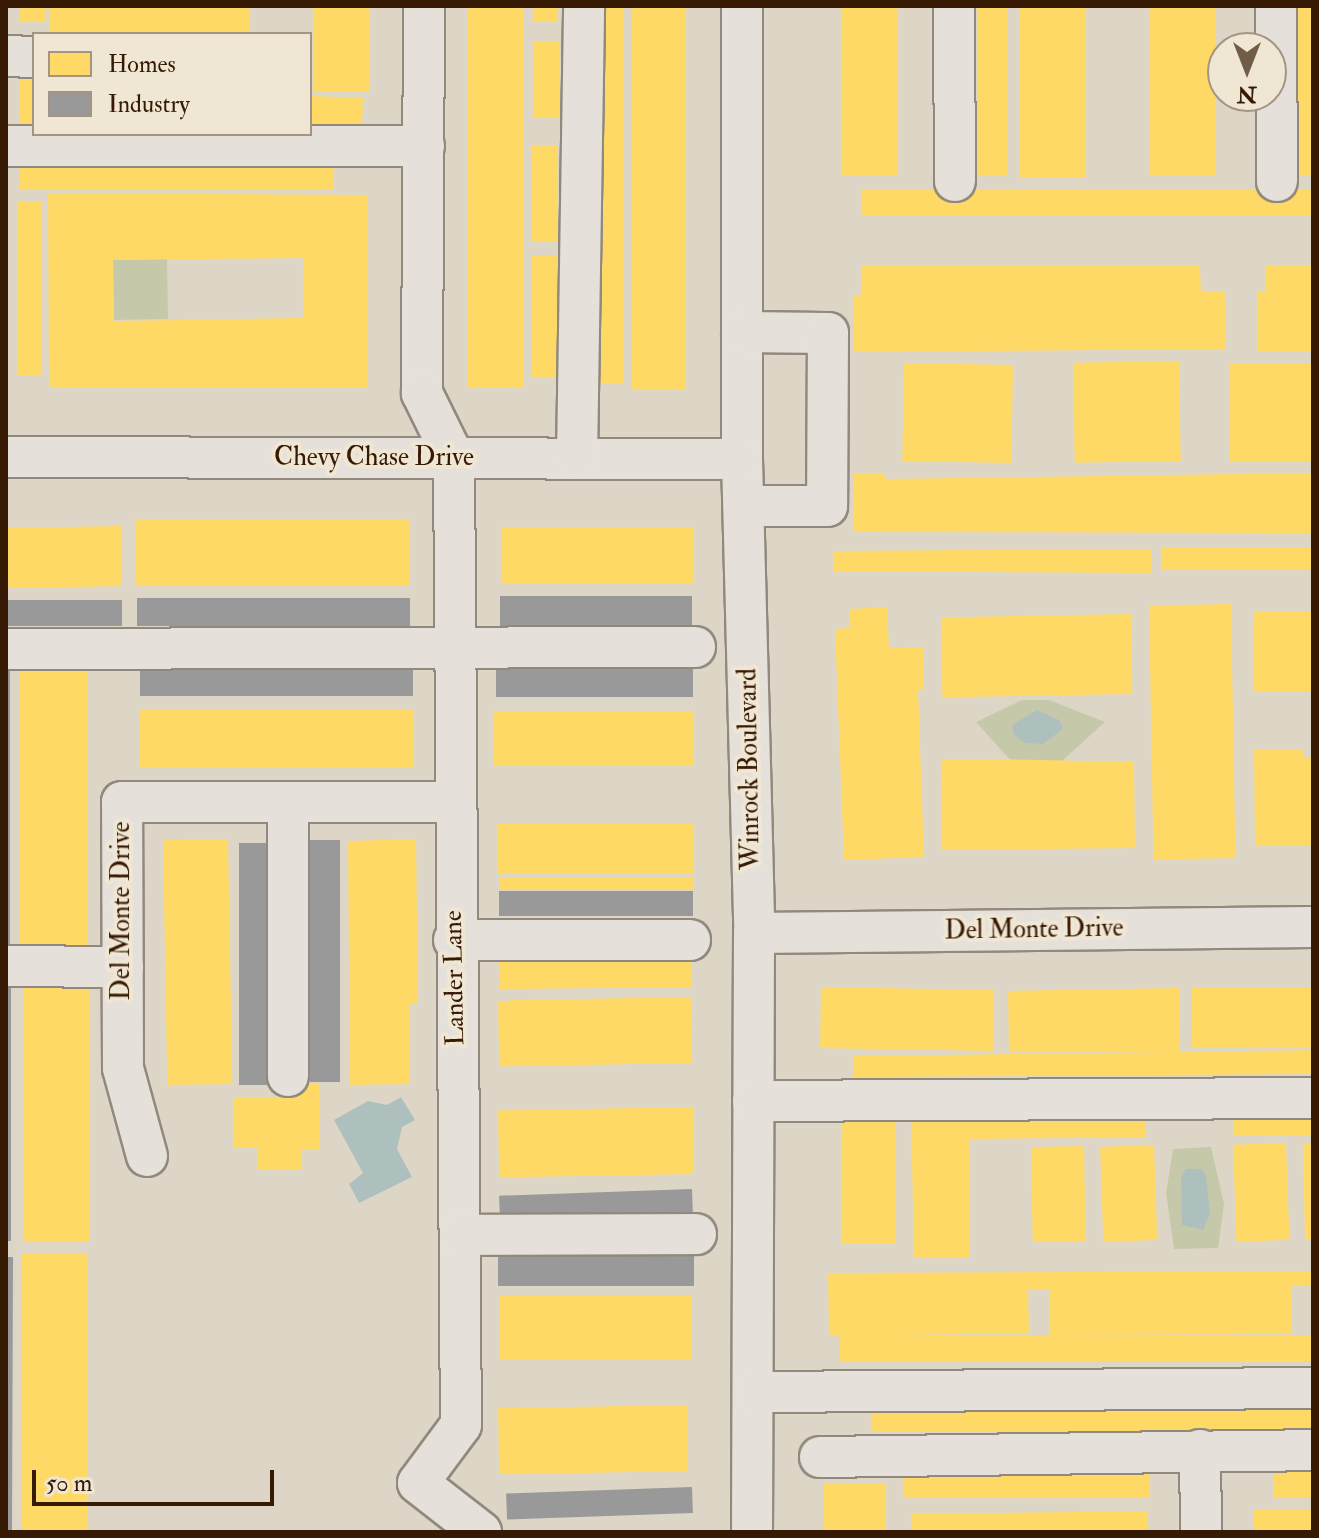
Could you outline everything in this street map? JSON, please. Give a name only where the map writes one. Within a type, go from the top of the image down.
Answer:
[{"type":"street","points":[[424,6],[422,393],[454,458]]},
{"type":"street","points":[[577,458],[584,6]]},
{"type":"street","name":"Winrock Boulevard","points":[[742,6],[742,459],[754,933],[755,1392],[752,1532]]},
{"type":"street","points":[[954,6],[955,181]]},
{"type":"street","points":[[1276,6],[1277,181]]},
{"type":"street","points":[[6,56],[32,57]]},
{"type":"street","points":[[6,146],[263,140],[424,146]]},
{"type":"street","points":[[742,332],[828,333],[827,506],[744,506]]},
{"type":"street","name":"Chevy Chase Drive","points":[[6,457],[742,459]]},
{"type":"street","name":"Lander Lane","points":[[454,458],[453,802],[461,1425],[418,1483],[481,1532]]},
{"type":"street","points":[[6,649],[695,647]]},
{"type":"street","name":"Del Monte Drive","points":[[147,1156],[123,1068],[122,802],[453,802]]},
{"type":"street","points":[[288,802],[288,1076]]},
{"type":"street","name":"Del Monte Drive","points":[[754,933],[1313,927]]},
{"type":"street","points":[[454,940],[690,940]]},
{"type":"street","points":[[6,966],[123,967]]},
{"type":"street","points":[[753,1101],[1313,1098]]},
{"type":"street","points":[[460,1235],[696,1234]]},
{"type":"street","points":[[755,1392],[1313,1388]]},
{"type":"street","points":[[1200,1450],[1201,1532]]},
{"type":"street","points":[[820,1457],[1313,1450]]},
{"type":"green space","points":[[167,259],[168,319],[114,320],[113,260]]},
{"type":"green space","points":[[1022,700],[1049,700],[1105,722],[1062,761],[1012,762],[976,722]]},
{"type":"green space","points":[[1211,1147],[1224,1204],[1218,1248],[1174,1249],[1166,1193],[1173,1149]]},
{"type":"shaded area","points":[[1037,710],[1059,720],[1063,729],[1043,744],[1025,743],[1014,735],[1012,725]]},
{"type":"shaded area","points":[[401,1097],[415,1120],[402,1127],[397,1149],[412,1177],[359,1203],[349,1184],[363,1173],[334,1120],[368,1101],[387,1105]]},
{"type":"shaded area","points":[[1186,1169],[1202,1169],[1206,1175],[1210,1214],[1203,1230],[1182,1225],[1181,1178]]},
{"type":"building: Homes","points":[[20,6],[46,6],[46,21],[20,21]]},
{"type":"building: Homes","points":[[50,6],[250,6],[250,32],[50,32]]},
{"type":"building: Homes","points":[[313,6],[370,6],[370,92],[313,92]]},
{"type":"building: Homes","points":[[467,6],[524,6],[524,388],[467,388]]},
{"type":"building: Homes","points":[[533,6],[558,6],[558,21],[533,21]]},
{"type":"building: Homes","points":[[596,6],[623,6],[623,384],[596,384]]},
{"type":"building: Homes","points":[[632,6],[686,6],[686,389],[632,389]]},
{"type":"building: Homes","points":[[841,6],[898,6],[898,175],[841,175]]},
{"type":"building: Homes","points":[[978,6],[1008,6],[1008,175],[978,175]]},
{"type":"building: Homes","points":[[1019,6],[1086,6],[1086,177],[1019,177]]},
{"type":"building: Homes","points":[[1149,6],[1216,6],[1216,32],[1207,32],[1207,112],[1216,112],[1216,175],[1149,175]]},
{"type":"building: Homes","points":[[1295,6],[1313,6],[1313,176],[1298,176]]},
{"type":"building: Homes","points":[[534,42],[559,42],[559,118],[534,118]]},
{"type":"building: Homes","points":[[19,74],[32,74],[32,125],[19,125]]},
{"type":"building: Homes","points":[[312,96],[363,98],[362,126],[312,124]]},
{"type":"building: Homes","points":[[532,146],[558,146],[558,241],[532,241]]},
{"type":"building: Homes","points":[[20,165],[334,165],[334,190],[20,190]]},
{"type":"building: Homes","points":[[861,189],[1313,189],[1313,215],[861,215]]},
{"type":"building: Homes","points":[[48,193],[368,195],[368,388],[49,387]],"holes":[[[303,258],[303,318],[114,321],[113,260]]]},
{"type":"building: Homes","points":[[17,201],[42,201],[42,376],[17,376]]},
{"type":"building: Homes","points":[[532,256],[559,256],[559,378],[532,378]]},
{"type":"building: Homes","points":[[1200,265],[1201,292],[1225,292],[1225,349],[853,352],[853,295],[862,295],[861,266]]},
{"type":"building: Homes","points":[[1266,265],[1313,265],[1313,351],[1257,352],[1257,291],[1266,291]]},
{"type":"building: Homes","points":[[1179,361],[1181,461],[1075,463],[1073,363]]},
{"type":"building: Homes","points":[[904,363],[1013,365],[1011,463],[902,461]]},
{"type":"building: Homes","points":[[1230,363],[1313,363],[1313,462],[1230,462]]},
{"type":"building: Homes","points":[[853,473],[885,473],[885,479],[1313,473],[1313,533],[853,532]]},
{"type":"building: Homes","points":[[135,519],[410,519],[410,586],[135,586]]},
{"type":"building: Homes","points":[[121,526],[122,586],[7,588],[6,528]]},
{"type":"building: Homes","points":[[502,527],[693,527],[693,583],[502,583]]},
{"type":"building: Homes","points":[[1162,547],[1313,547],[1313,570],[1162,570]]},
{"type":"building: Homes","points":[[1152,549],[1152,573],[833,571],[833,551]]},
{"type":"building: Homes","points":[[1231,604],[1235,858],[1153,859],[1149,605]]},
{"type":"building: Homes","points":[[887,607],[889,648],[923,647],[924,689],[918,689],[924,857],[844,860],[835,629],[850,628],[850,609]]},
{"type":"building: Homes","points":[[1253,611],[1313,611],[1313,692],[1253,692]]},
{"type":"building: Homes","points":[[1131,614],[1132,694],[942,697],[941,617]]},
{"type":"building: Homes","points":[[20,667],[87,667],[87,947],[20,947]]},
{"type":"building: Homes","points":[[140,710],[413,710],[413,767],[140,767]]},
{"type":"building: Homes","points":[[494,711],[693,711],[693,765],[494,765]]},
{"type":"building: Homes","points":[[1254,749],[1304,749],[1304,758],[1313,758],[1313,845],[1255,845]]},
{"type":"building: Homes","points":[[941,760],[1134,762],[1135,848],[942,850]]},
{"type":"building: Homes","points":[[497,824],[693,824],[693,874],[497,874]]},
{"type":"building: Homes","points":[[228,839],[232,1084],[167,1085],[163,840]]},
{"type":"building: Homes","points":[[416,839],[418,1004],[409,1004],[410,1084],[350,1085],[348,841]]},
{"type":"building: Homes","points":[[499,877],[693,877],[693,889],[499,889]]},
{"type":"building: Homes","points":[[499,943],[692,958],[692,987],[500,989]]},
{"type":"building: Homes","points":[[23,976],[90,976],[90,1241],[23,1241]]},
{"type":"building: Homes","points":[[821,987],[994,990],[993,1051],[820,1048]]},
{"type":"building: Homes","points":[[1179,988],[1180,1052],[1313,1050],[1313,1074],[854,1077],[854,1056],[1170,1052],[1009,1051],[1008,991]]},
{"type":"building: Homes","points":[[1192,988],[1313,988],[1313,1048],[1192,1048]]},
{"type":"building: Homes","points":[[691,997],[692,1063],[499,1066],[498,1000]]},
{"type":"building: Homes","points":[[277,1084],[319,1084],[319,1149],[301,1149],[301,1170],[257,1170],[257,1147],[233,1147],[233,1098],[277,1098]]},
{"type":"building: Homes","points":[[693,1107],[694,1174],[499,1177],[498,1110]]},
{"type":"building: Homes","points":[[841,1109],[895,1109],[895,1244],[841,1244]]},
{"type":"building: Homes","points":[[1233,1110],[1313,1110],[1313,1135],[1233,1135]]},
{"type":"building: Homes","points":[[1145,1111],[1145,1137],[969,1139],[970,1258],[914,1258],[911,1112]]},
{"type":"building: Homes","points":[[1286,1143],[1289,1240],[1236,1242],[1233,1145]]},
{"type":"building: Homes","points":[[1313,1143],[1313,1240],[1305,1240],[1303,1144]]},
{"type":"building: Homes","points":[[1154,1145],[1157,1240],[1103,1242],[1100,1147]]},
{"type":"building: Homes","points":[[1084,1146],[1086,1241],[1033,1242],[1031,1147]]},
{"type":"building: Homes","points":[[22,1254],[88,1254],[88,1532],[22,1532]]},
{"type":"building: Homes","points":[[1313,1271],[1313,1285],[1292,1286],[1292,1334],[1049,1335],[1049,1289],[1028,1290],[1029,1333],[829,1336],[828,1273]]},
{"type":"building: Homes","points":[[499,1296],[692,1296],[692,1360],[499,1360]]},
{"type":"building: Homes","points":[[840,1336],[1313,1336],[1313,1361],[840,1361]]},
{"type":"building: Homes","points":[[871,1403],[1313,1403],[1313,1431],[871,1431]]},
{"type":"building: Homes","points":[[687,1405],[688,1471],[499,1474],[498,1408]]},
{"type":"building: Homes","points":[[1274,1471],[1313,1471],[1313,1497],[1274,1497]]},
{"type":"building: Homes","points":[[903,1473],[1149,1473],[1149,1497],[903,1497]]},
{"type":"building: Homes","points":[[824,1483],[886,1483],[886,1532],[824,1532]]},
{"type":"building: Homes","points":[[1254,1510],[1313,1510],[1313,1532],[1254,1532]]},
{"type":"building: Homes","points":[[1148,1511],[1148,1532],[912,1532],[911,1514]]},
{"type":"building: Industry","points":[[500,596],[692,596],[692,626],[500,626]]},
{"type":"building: Industry","points":[[137,598],[410,598],[410,626],[137,626]]},
{"type":"building: Industry","points":[[6,600],[122,600],[122,626],[6,626]]},
{"type":"building: Industry","points":[[496,667],[693,667],[693,697],[496,697]]},
{"type":"building: Industry","points":[[6,668],[10,668],[10,947],[6,947]]},
{"type":"building: Industry","points":[[140,668],[413,668],[413,696],[140,696]]},
{"type":"building: Industry","points":[[310,840],[340,840],[340,1082],[310,1082]]},
{"type":"building: Industry","points":[[239,843],[269,843],[269,1085],[239,1085]]},
{"type":"building: Industry","points":[[499,891],[693,891],[693,916],[499,916]]},
{"type":"building: Industry","points":[[6,975],[11,975],[11,1241],[6,1241]]},
{"type":"building: Industry","points":[[692,1189],[693,1215],[500,1222],[499,1196]]},
{"type":"building: Industry","points":[[498,1256],[694,1256],[694,1286],[498,1286]]},
{"type":"building: Industry","points":[[6,1257],[13,1257],[12,1532],[6,1532]]},
{"type":"building: Industry","points":[[692,1487],[693,1513],[507,1519],[506,1493]]}]
